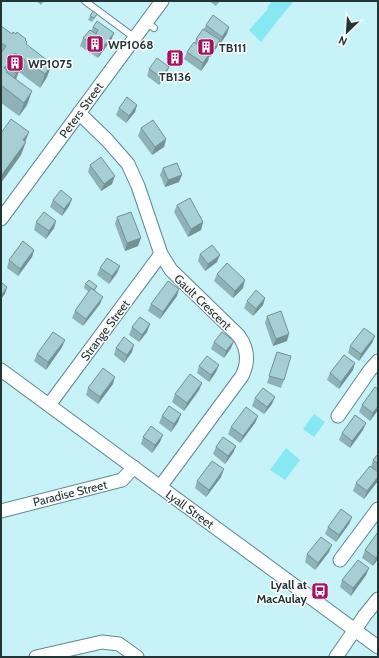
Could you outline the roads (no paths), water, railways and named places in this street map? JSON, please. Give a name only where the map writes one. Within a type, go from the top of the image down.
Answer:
[{"type":"street","name":"Peters Street","points":[[1,219],[135,38],[150,25],[162,1]]},
{"type":"street","name":"Gault Crescent","points":[[79,113],[108,140],[128,164],[138,186],[161,254],[170,270],[239,336],[247,356],[245,370],[239,381],[160,487]]},
{"type":"street","name":"Strange Street","points":[[49,405],[161,254]]},
{"type":"street","points":[[338,416],[378,361]]},
{"type":"street","name":"Lyall Street","points":[[1,370],[378,648]]},
{"type":"street","name":"Paradise Street","points":[[1,511],[122,480],[134,467]]},
{"type":"street","points":[[340,560],[378,509]]},
{"type":"street","points":[[336,657],[365,614],[378,599]]},
{"type":"street","points":[[36,657],[102,642],[119,644],[137,657]]},
{"type":"lane","points":[[85,1],[135,38]]},
{"type":"place","name":"WP1068","points":[[95,44]]},
{"type":"place","name":"TB111","points":[[206,47]]},
{"type":"place","name":"TB136","points":[[175,58]]},
{"type":"place","name":"WP1075","points":[[15,63]]},
{"type":"place","name":"Lyall at MacAulay","points":[[320,591]]}]
